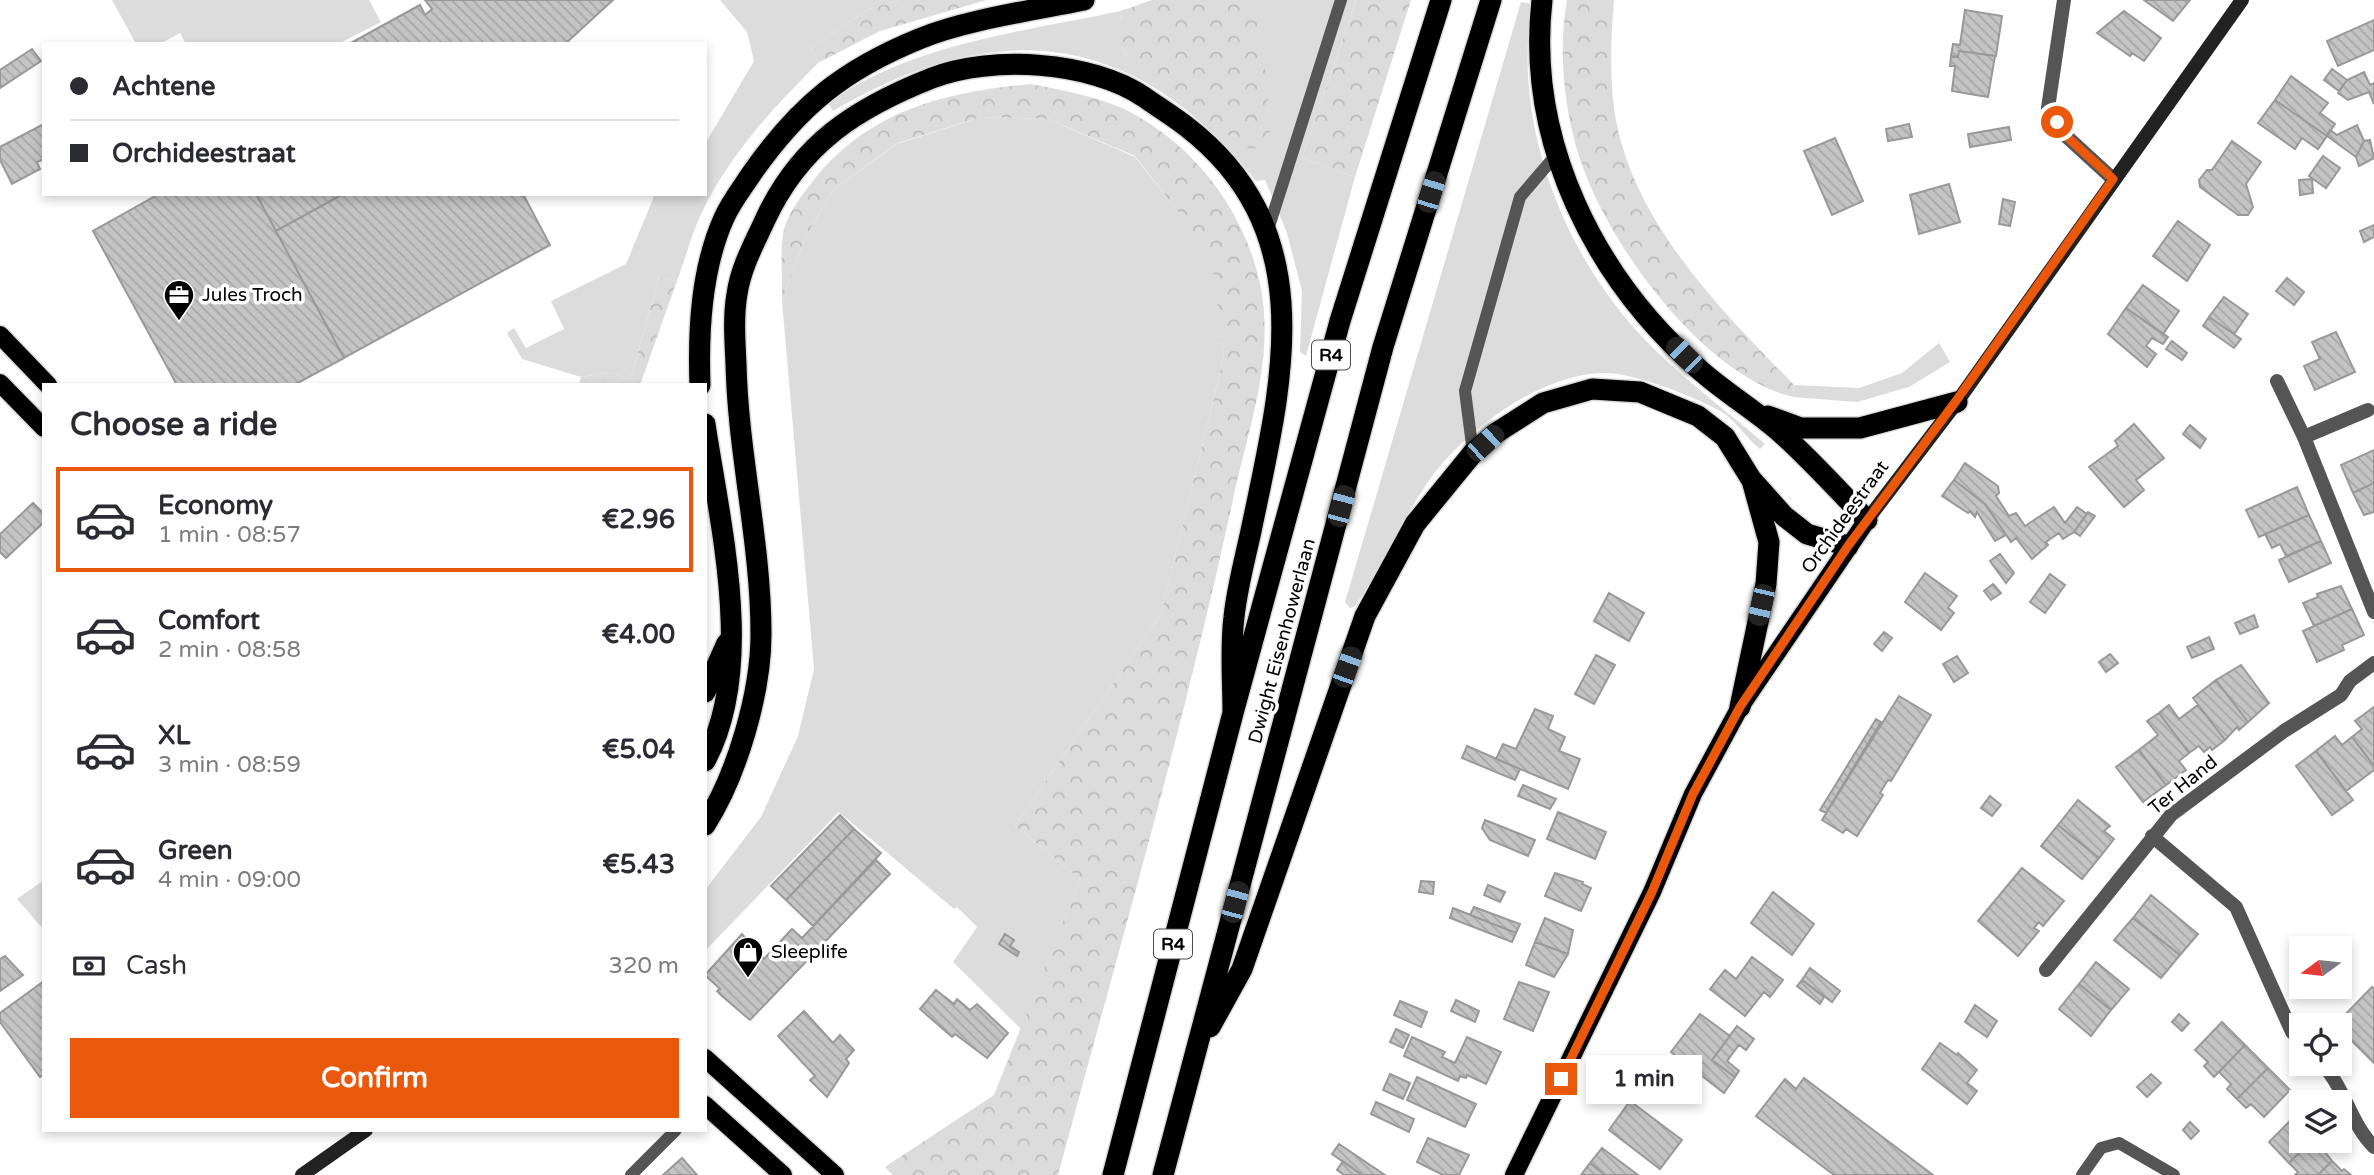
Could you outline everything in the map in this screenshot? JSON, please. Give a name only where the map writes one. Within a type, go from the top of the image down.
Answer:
[{"type":"highway","points":[[700,383],[698,337],[711,257],[724,217],[790,123],[818,95],[862,67],[920,38],[1084,0]]},
{"type":"highway","name":"Dwight Eisenhowerlaan","points":[[1113,1175],[1233,713],[1340,321],[1441,0]]},
{"type":"highway","name":"Dwight Eisenhowerlaan","points":[[1163,1175],[1383,347],[1491,0]]},
{"type":"highway","points":[[1542,0],[1538,36],[1543,97],[1556,155],[1579,215],[1617,280],[1652,323],[1700,371],[1780,432],[1867,520]]},
{"type":"highway","points":[[707,821],[727,781],[749,718],[761,638],[756,544],[737,401],[736,296],[743,268],[780,187],[822,139],[869,105],[938,75],[1003,62],[1074,69],[1136,92],[1189,128],[1227,166],[1253,202],[1267,234],[1282,290],[1285,338],[1266,461],[1233,618],[1233,713]]},
{"type":"highway","points":[[1192,1060],[1242,969],[1365,616],[1415,524],[1473,453],[1496,433],[1543,403],[1592,389],[1640,392],[1698,416],[1725,437],[1751,479],[1784,516],[1807,534],[1848,546]]},
{"type":"highway","points":[[1750,409],[1801,428],[1860,428],[1956,401]]},
{"type":"highway","points":[[707,437],[726,565],[731,635],[727,692],[707,755]]},
{"type":"highway","points":[[1740,707],[1766,584],[1769,542],[1751,479]]},
{"type":"highway","points":[[707,688],[731,635]]},
{"type":"main road","points":[[0,335],[46,383]]},
{"type":"main road","points":[[0,383],[42,426]]},
{"type":"main road","name":"Orchideestraat","points":[[1514,1175],[1637,925],[1693,794],[1740,707],[1867,520]]},
{"type":"main road","points":[[707,1060],[835,1175]]},
{"type":"main road","points":[[707,1107],[783,1175]]},
{"type":"street","points":[[2064,0],[2048,108],[2066,136],[2113,179]]},
{"type":"street","name":"Orchideestraat","points":[[1867,520],[1956,401],[2242,0]]},
{"type":"street","points":[[2277,381],[2304,437],[2374,612]]},
{"type":"street","points":[[2304,437],[2368,410]]},
{"type":"street","name":"Ter Hand","points":[[2046,970],[2171,815],[2284,731],[2341,695],[2350,681],[2374,663]]},
{"type":"street","points":[[2152,836],[2236,907],[2289,1025]]},
{"type":"street","points":[[2332,1076],[2359,1132],[2374,1147]]},
{"type":"street","points":[[302,1175],[363,1132]]},
{"type":"lane","points":[[1267,234],[1341,0]]},
{"type":"lane","points":[[1473,453],[1465,391],[1520,197],[1556,155]]},
{"type":"lane","points":[[631,1175],[674,1132]]},
{"type":"lane","points":[[2082,1175],[2101,1148],[2119,1143],[2174,1175]]},
{"type":"green space","points":[[112,0],[369,0],[381,22],[342,42],[185,42],[180,33],[164,42],[135,42]]},
{"type":"green space","points":[[720,0],[898,0],[869,9],[811,48],[818,63],[754,132],[714,189],[696,227],[677,281],[659,277],[630,381],[611,372],[581,377],[522,359],[507,333],[514,328],[526,348],[564,329],[551,301],[626,264],[654,196],[707,196],[707,141],[754,61],[747,32]]},
{"type":"green space","points":[[898,0],[987,0],[880,31],[818,63],[811,48],[869,9]]},
{"type":"green space","points":[[1152,0],[1259,0],[1270,125],[1269,149],[1245,148],[1130,60],[1118,41],[1121,11]]},
{"type":"green space","points":[[1259,0],[1356,0],[1302,158],[1355,177],[1306,356],[1300,352],[1302,291],[1287,233],[1265,180],[1256,181],[1210,130],[1162,92],[1112,67],[1060,53],[1007,51],[951,60],[893,80],[833,111],[828,103],[896,66],[932,53],[969,42],[1121,11],[1120,35],[1124,50],[1134,62],[1154,76]]},
{"type":"green space","points":[[1356,0],[1411,0],[1355,177],[1302,158]]},
{"type":"green space","points":[[1567,0],[1614,0],[1611,50],[1613,101],[1621,143],[1636,183],[1656,221],[1680,257],[1735,324],[1794,385],[1793,397],[1760,385],[1728,365],[1697,338],[1668,308],[1618,239],[1585,173],[1572,132],[1563,65]]},
{"type":"green space","points":[[1521,2],[1532,4],[1528,51],[1530,98],[1539,145],[1553,191],[1572,236],[1596,278],[1624,316],[1656,351],[1765,444],[1760,449],[1727,416],[1711,406],[1629,376],[1601,373],[1551,385],[1525,396],[1501,411],[1457,448],[1424,488],[1366,590],[1355,606],[1350,608],[1345,602]]},
{"type":"green space","points":[[1031,84],[1089,97],[1122,108],[1170,139],[1192,158],[1211,180],[1241,229],[1260,284],[1264,312],[1262,367],[1252,422],[1193,673],[1058,1175],[893,1175],[885,1167],[994,1095],[1080,879],[1015,826],[1161,614],[1224,356],[1211,254],[1135,156],[1048,119],[981,117],[898,143],[834,189],[806,236],[782,301],[783,234],[790,214],[813,181],[835,157],[884,121],[939,99]]},
{"type":"green space","points":[[981,117],[1048,119],[1135,157],[1212,254],[1224,356],[1161,614],[1015,826],[1080,879],[1021,1029],[953,962],[977,927],[957,907],[954,909],[839,812],[707,949],[707,887],[761,817],[798,736],[814,669],[782,301],[806,236],[834,189],[897,144]]},
{"type":"green space","points":[[659,277],[677,281],[641,383],[580,383],[581,377],[611,372],[630,381]]},
{"type":"green space","points":[[1939,343],[1950,362],[1909,387],[1857,402],[1793,397],[1794,385],[1859,388],[1902,373]]},
{"type":"green space","points":[[42,881],[42,928],[17,899]]},
{"type":"building","points":[[425,0],[613,0],[567,42],[353,42],[420,5],[425,15],[432,9]]},
{"type":"building","points":[[2144,0],[2190,0],[2173,21]]},
{"type":"building","points":[[1965,10],[2002,16],[1996,56],[1959,51],[1958,57],[1951,56],[1953,44],[1960,45]]},
{"type":"building","points":[[2124,11],[2161,38],[2144,61],[2132,53],[2130,56],[2097,33]]},
{"type":"building","points":[[2374,20],[2374,50],[2338,66],[2327,41]]},
{"type":"building","points":[[32,49],[41,61],[0,88],[0,70]]},
{"type":"building","points":[[1959,51],[1995,56],[1988,97],[1952,91],[1955,66],[1950,66],[1951,56],[1958,57]]},
{"type":"building","points":[[2332,69],[2347,80],[2339,91],[2324,80]]},
{"type":"building","points":[[2364,72],[2370,85],[2374,83],[2374,104],[2369,92],[2348,100],[2338,93],[2347,80]]},
{"type":"building","points":[[2291,76],[2328,103],[2320,113],[2335,124],[2327,136],[2275,100]]},
{"type":"building","points":[[2275,100],[2327,136],[2318,149],[2302,138],[2295,149],[2258,123]]},
{"type":"building","points":[[1909,124],[1912,137],[1888,141],[1886,129]]},
{"type":"building","points":[[42,125],[42,160],[37,162],[40,169],[12,184],[0,160],[0,147]]},
{"type":"building","points":[[2357,125],[2364,141],[2356,157],[2327,136],[2330,130],[2337,135]]},
{"type":"building","points":[[2009,127],[2011,140],[1970,147],[1968,134]]},
{"type":"building","points":[[1835,138],[1863,201],[1832,215],[1804,151]]},
{"type":"building","points":[[2370,140],[2374,158],[2359,166],[2356,157],[2364,141]]},
{"type":"building","points":[[2232,141],[2261,162],[2246,184],[2253,207],[2248,215],[2238,215],[2200,187],[2199,180],[2207,170],[2212,170]]},
{"type":"building","points":[[2323,156],[2340,168],[2326,188],[2309,176]]},
{"type":"building","points":[[2312,179],[2313,193],[2300,195],[2299,180]]},
{"type":"building","points":[[1949,184],[1960,222],[1919,234],[1910,195]]},
{"type":"building","points":[[155,196],[257,196],[344,358],[298,383],[176,383],[93,231]]},
{"type":"building","points":[[257,196],[339,196],[276,231]]},
{"type":"building","points":[[339,196],[524,196],[550,245],[344,358],[276,231]]},
{"type":"building","points":[[2003,199],[2015,202],[2010,226],[1999,224]]},
{"type":"building","points":[[2178,221],[2210,245],[2187,281],[2153,256]]},
{"type":"building","points":[[2374,225],[2374,237],[2364,242],[2360,231]]},
{"type":"building","points":[[2287,278],[2304,292],[2294,305],[2276,291]]},
{"type":"building","points":[[2143,285],[2179,311],[2163,334],[2126,308]]},
{"type":"building","points":[[2224,297],[2248,314],[2234,334],[2209,317]]},
{"type":"building","points":[[2126,308],[2168,337],[2163,344],[2152,338],[2146,346],[2156,354],[2147,367],[2108,334]]},
{"type":"building","points":[[2209,317],[2241,339],[2234,348],[2203,326]]},
{"type":"building","points":[[2336,332],[2355,372],[2315,390],[2304,366],[2320,359],[2312,342]]},
{"type":"building","points":[[2172,341],[2187,353],[2182,360],[2166,349]]},
{"type":"building","points":[[2134,424],[2164,458],[2136,480],[2144,490],[2124,507],[2089,467],[2118,446],[2115,441]]},
{"type":"building","points":[[2190,425],[2206,439],[2200,448],[2183,434]]},
{"type":"building","points":[[2374,450],[2374,483],[2353,493],[2341,465]]},
{"type":"building","points":[[1965,463],[1998,486],[1999,493],[1996,496],[2009,516],[2016,513],[2025,526],[2054,507],[2065,523],[2077,507],[2087,514],[2074,532],[2063,539],[2059,533],[2046,542],[2048,545],[2032,559],[2016,538],[2011,542],[1985,504],[1954,480]]},
{"type":"building","points":[[1954,480],[1985,504],[2006,535],[1995,541],[1977,512],[1975,517],[1970,511],[1968,513],[1942,496]]},
{"type":"building","points":[[2374,483],[2374,512],[2364,515],[2353,493]]},
{"type":"building","points":[[2297,487],[2309,515],[2259,537],[2246,510]]},
{"type":"building","points":[[33,503],[42,512],[42,524],[6,558],[0,552],[0,534]]},
{"type":"building","points":[[2088,512],[2095,516],[2080,536],[2074,532]]},
{"type":"building","points":[[2309,515],[2321,541],[2286,556],[2280,544],[2272,548],[2265,534]]},
{"type":"building","points":[[2321,541],[2331,563],[2289,582],[2279,560]]},
{"type":"building","points":[[2000,554],[2014,573],[2006,583],[1990,561]]},
{"type":"building","points":[[1925,573],[1957,596],[1948,608],[1954,613],[1941,630],[1905,602]]},
{"type":"building","points":[[2050,574],[2065,585],[2045,613],[2030,602]]},
{"type":"building","points":[[1993,584],[2001,593],[1991,600],[1984,591]]},
{"type":"building","points":[[2341,586],[2352,609],[2314,626],[2303,603],[2318,597],[2317,594]]},
{"type":"building","points":[[1609,593],[1644,613],[1629,641],[1594,621]]},
{"type":"building","points":[[2352,609],[2364,635],[2342,645],[2344,650],[2317,662],[2303,631]]},
{"type":"building","points":[[2254,615],[2258,627],[2240,634],[2235,623]]},
{"type":"building","points":[[1884,632],[1892,638],[1882,651],[1874,644]]},
{"type":"building","points":[[2209,637],[2214,649],[2192,658],[2187,647]]},
{"type":"building","points":[[2110,654],[2118,663],[2106,672],[2099,662]]},
{"type":"building","points":[[1596,655],[1615,665],[1594,704],[1575,694]]},
{"type":"building","points":[[1957,656],[1968,673],[1954,682],[1943,664]]},
{"type":"building","points":[[2241,665],[2269,703],[2248,722],[2216,680]]},
{"type":"building","points":[[2216,680],[2248,722],[2239,730],[2237,727],[2225,740],[2193,698]]},
{"type":"building","points":[[1899,696],[1931,715],[1891,781],[1888,780],[1880,793],[1883,795],[1857,836],[1846,829],[1843,833],[1822,820]]},
{"type":"building","points":[[2169,705],[2179,719],[2198,705],[2225,740],[2212,750],[2210,747],[2204,752],[2199,746],[2189,753],[2159,713]]},
{"type":"building","points":[[2374,707],[2374,766],[2352,737],[2362,729],[2355,721]]},
{"type":"building","points":[[1535,709],[1553,716],[1548,729],[1565,737],[1559,751],[1580,759],[1568,789],[1496,759],[1503,744],[1516,749]]},
{"type":"building","points":[[2159,713],[2189,753],[2179,761],[2186,770],[2166,785],[2139,750],[2158,735],[2147,721]]},
{"type":"building","points":[[1876,719],[1881,722],[1826,813],[1820,810]]},
{"type":"building","points":[[2335,736],[2342,745],[2352,737],[2374,766],[2374,770],[2346,791],[2316,751]]},
{"type":"building","points":[[1467,746],[1520,769],[1515,780],[1462,758]]},
{"type":"building","points":[[2139,750],[2166,785],[2143,802],[2116,767]]},
{"type":"building","points":[[2316,751],[2353,800],[2332,815],[2296,766]]},
{"type":"building","points":[[1523,785],[1556,799],[1550,809],[1518,796]]},
{"type":"building","points":[[1990,796],[2001,805],[1992,816],[1981,808]]},
{"type":"building","points":[[2078,800],[2110,826],[2104,831],[2114,839],[2099,858],[2058,825]]},
{"type":"building","points":[[1558,812],[1606,832],[1595,859],[1547,839]]},
{"type":"building","points":[[840,815],[854,829],[786,900],[771,886]]},
{"type":"building","points":[[1485,820],[1535,840],[1528,856],[1490,840],[1482,828]]},
{"type":"building","points":[[2058,825],[2099,858],[2082,879],[2041,846]]},
{"type":"building","points":[[854,829],[881,853],[813,926],[786,900]]},
{"type":"building","points":[[876,860],[890,874],[750,1020],[717,991],[720,989],[707,977],[707,973],[742,934],[764,959],[792,929],[802,938]]},
{"type":"building","points":[[2022,868],[2064,901],[2043,926],[2039,922],[2034,928],[2039,931],[2018,956],[1978,921]]},
{"type":"building","points":[[1555,873],[1583,882],[1582,884],[1591,888],[1581,911],[1545,896]]},
{"type":"building","points":[[1421,881],[1434,882],[1433,894],[1419,892]]},
{"type":"building","points":[[1488,885],[1505,892],[1500,902],[1484,895]]},
{"type":"building","points":[[1773,892],[1814,924],[1792,955],[1751,923]]},
{"type":"building","points":[[2151,895],[2198,934],[2180,955],[2133,918]]},
{"type":"building","points":[[1474,907],[1520,924],[1516,933],[1470,915]]},
{"type":"building","points":[[1453,908],[1516,933],[1512,942],[1450,918]]},
{"type":"building","points":[[1545,918],[1573,930],[1568,954],[1535,942]]},
{"type":"building","points":[[2133,918],[2180,955],[2161,978],[2114,940]]},
{"type":"building","points":[[1005,934],[1014,940],[1010,946],[1019,952],[1017,956],[999,944]]},
{"type":"building","points":[[1535,942],[1568,954],[1554,977],[1526,965]]},
{"type":"building","points":[[5,956],[23,975],[0,991],[0,959]]},
{"type":"building","points":[[1752,957],[1783,980],[1770,997],[1764,992],[1745,1016],[1710,989],[1725,970],[1736,979]]},
{"type":"building","points":[[2096,962],[2129,989],[2111,1010],[2079,984]]},
{"type":"building","points":[[1810,968],[1840,991],[1832,1002],[1802,980]]},
{"type":"building","points":[[1802,980],[1824,997],[1820,1004],[1797,986]]},
{"type":"building","points":[[42,982],[40,1077],[0,1022],[0,1013]]},
{"type":"building","points":[[1519,982],[1549,992],[1533,1031],[1504,1019]]},
{"type":"building","points":[[2079,984],[2111,1010],[2091,1036],[2059,1009]]},
{"type":"building","points":[[2372,987],[2374,989],[2374,1063],[2352,1041],[2352,1013],[2347,1013]]},
{"type":"building","points":[[936,990],[954,1004],[957,999],[970,1010],[977,1004],[1008,1033],[987,1058],[955,1034],[952,1037],[920,1009]]},
{"type":"building","points":[[1456,1000],[1479,1011],[1475,1022],[1451,1011]]},
{"type":"building","points":[[1400,1001],[1427,1012],[1421,1027],[1394,1015]]},
{"type":"building","points":[[1975,1005],[1997,1021],[1987,1037],[1965,1022]]},
{"type":"building","points":[[804,1011],[833,1043],[840,1035],[854,1050],[846,1059],[849,1063],[827,1097],[810,1080],[815,1076],[778,1036]]},
{"type":"building","points":[[1700,1014],[1730,1036],[1712,1060],[1735,1077],[1724,1093],[1671,1052]]},
{"type":"building","points":[[2179,1014],[2189,1023],[2182,1031],[2172,1022]]},
{"type":"building","points":[[2222,1022],[2245,1045],[2214,1077],[2204,1066],[2208,1062],[2195,1050]]},
{"type":"building","points":[[1737,1026],[1754,1039],[1746,1050],[1739,1045],[1727,1061],[1739,1071],[1735,1077],[1712,1060]]},
{"type":"building","points":[[1396,1029],[1409,1035],[1403,1048],[1390,1042]]},
{"type":"building","points":[[1412,1037],[1445,1052],[1442,1057],[1455,1063],[1467,1037],[1501,1052],[1486,1084],[1467,1075],[1466,1078],[1460,1076],[1458,1081],[1404,1056]]},
{"type":"building","points":[[1940,1043],[1957,1055],[1958,1053],[1977,1070],[1967,1083],[1977,1091],[1967,1104],[1922,1069]]},
{"type":"building","points":[[2245,1045],[2268,1068],[2237,1099],[2227,1089],[2231,1084],[2219,1072]]},
{"type":"building","points":[[2268,1068],[2290,1090],[2264,1117],[2251,1104],[2246,1108],[2237,1099]]},
{"type":"building","points":[[1390,1074],[1410,1083],[1403,1099],[1383,1090]]},
{"type":"building","points":[[2151,1074],[2161,1083],[2147,1097],[2137,1087]]},
{"type":"building","points":[[1417,1077],[1476,1104],[1465,1127],[1407,1100]]},
{"type":"building","points":[[1804,1078],[1933,1175],[1834,1175],[1756,1116],[1785,1079],[1796,1089]]},
{"type":"building","points":[[1630,1101],[1682,1140],[1660,1169],[1609,1130]]},
{"type":"building","points":[[1376,1102],[1414,1119],[1409,1132],[1371,1114]]},
{"type":"building","points":[[2190,1122],[2199,1131],[2191,1139],[2183,1130]]},
{"type":"building","points":[[2289,1122],[2289,1153],[2299,1153],[2289,1163],[2269,1142]]},
{"type":"building","points":[[1428,1138],[1469,1155],[1459,1175],[1443,1175],[1417,1162]]},
{"type":"building","points":[[1339,1144],[1385,1175],[1362,1175],[1332,1154]]},
{"type":"building","points":[[1602,1148],[1638,1175],[1605,1175],[1590,1163]]},
{"type":"building","points":[[2299,1153],[2326,1153],[2332,1161],[2318,1175],[2295,1175],[2298,1172],[2289,1163]]},
{"type":"building","points":[[682,1158],[697,1175],[663,1175]]},
{"type":"building","points":[[1343,1161],[1362,1175],[1344,1175],[1337,1170]]},
{"type":"building","points":[[2332,1161],[2342,1171],[2344,1169],[2351,1175],[2318,1175]]},
{"type":"building","points":[[1590,1163],[1605,1175],[1581,1175]]},
{"type":"place","name":"Jules Troch","points":[[179,322]]},
{"type":"place","name":"Sleeplife","points":[[748,979]]},
{"type":"route","points":[[1561,1079],[1652,892],[1693,794],[1740,707],[1848,546],[1956,401],[2113,179],[2066,136],[2057,122]]}]
